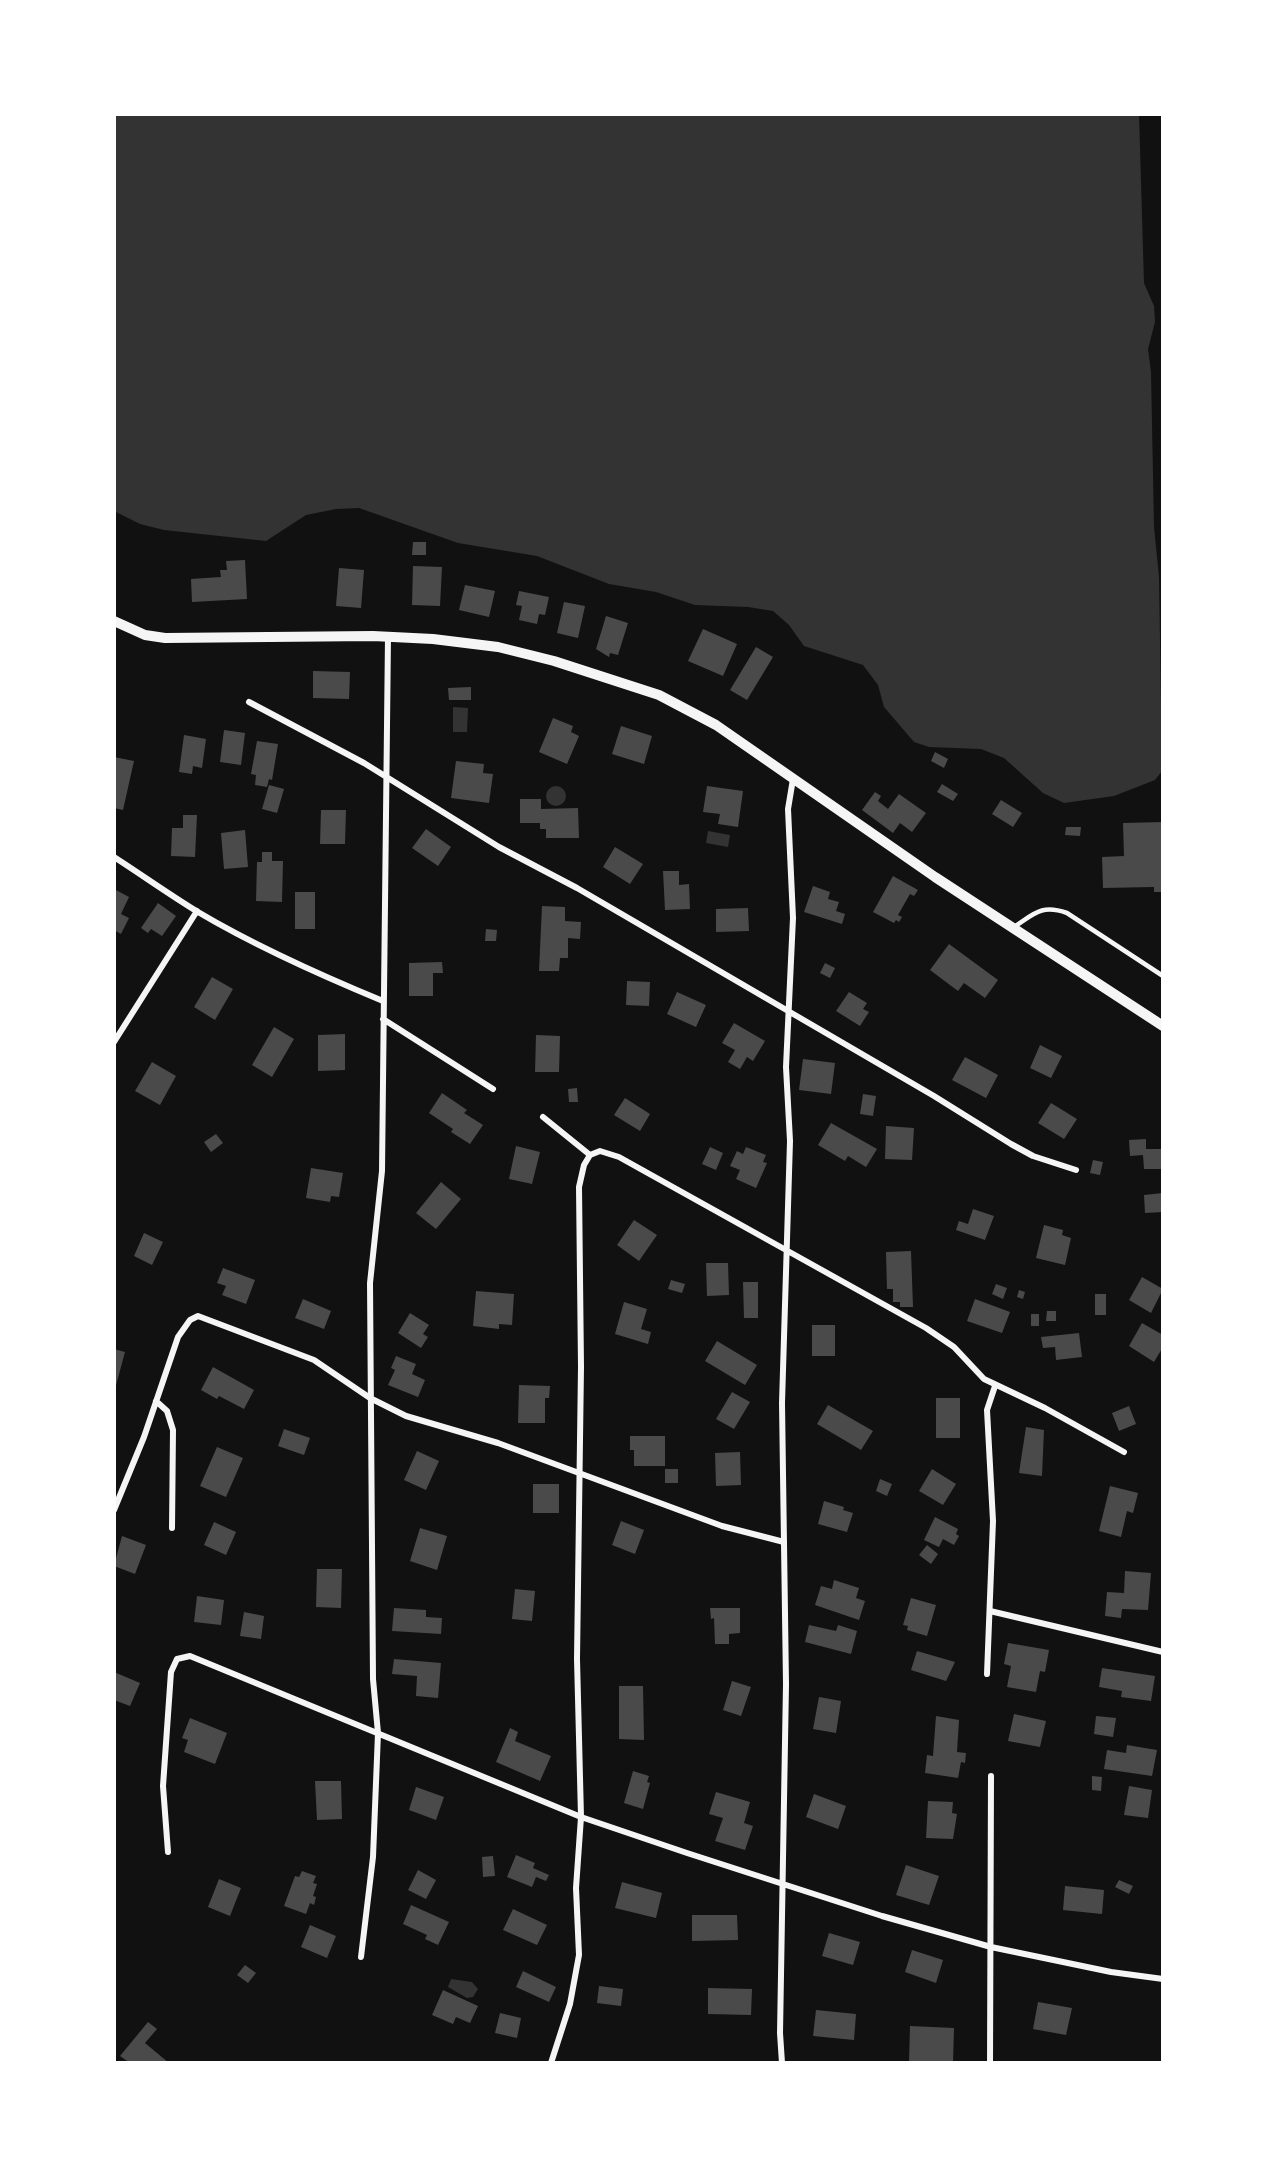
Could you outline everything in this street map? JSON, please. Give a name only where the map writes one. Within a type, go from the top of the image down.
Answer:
[{"type":"street","points":[[114,621],[145,634],[165,638],[388,637],[433,639],[498,647],[554,661],[659,695],[707,719],[1012,928],[1163,1026]]},
{"type":"street","points":[[362,1958],[372,1857],[378,1733],[373,1679],[370,1283],[382,1171],[388,637]]},
{"type":"street","points":[[249,702],[386,777],[499,846],[577,888],[934,1095],[1011,1144],[1033,1156],[1076,1170]]},
{"type":"street","points":[[782,2063],[786,1684],[782,1403],[790,1141],[786,1067],[790,1012],[793,878],[788,809],[793,779]]},
{"type":"street","points":[[114,857],[197,911],[317,973],[383,1001]]},
{"type":"street","points":[[114,1042],[197,911]]},
{"type":"street","points":[[383,1019],[493,1089]]},
{"type":"street","points":[[543,1118],[590,1155]]},
{"type":"street","points":[[551,2063],[576,1980],[579,1955],[576,1878],[581,1817],[577,1659],[581,1367],[579,1187],[584,1165],[590,1155],[600,1151],[619,1157],[926,1328],[954,1347],[995,1386],[1045,1408],[1124,1452]]},
{"type":"street","points":[[114,1510],[178,1337],[190,1320],[198,1316],[314,1360],[370,1398],[425,1424],[498,1443],[722,1526],[784,1542]]},
{"type":"street","points":[[987,1674],[993,1521],[987,1410],[995,1386]]},
{"type":"street","points":[[156,1401],[167,1411],[173,1430],[172,1528]]},
{"type":"street","points":[[990,1611],[1163,1652]]},
{"type":"street","points":[[168,1852],[163,1786],[171,1672],[177,1659],[190,1656],[581,1817],[783,1884],[990,1947],[1112,1972],[1163,1979]]},
{"type":"street","points":[[990,2063],[991,1776]]},
{"type":"lane","points":[[1012,928],[1043,908],[1067,913],[1163,976]]},
{"type":"shaded area","points":[[114,114],[1139,114],[1144,283],[1154,306],[1155,322],[1148,349],[1151,372],[1154,527],[1159,577],[1162,771],[1155,780],[1114,796],[1064,803],[1043,793],[1004,758],[981,749],[929,747],[914,742],[884,707],[878,685],[863,665],[804,646],[789,625],[773,611],[748,607],[695,605],[656,592],[609,584],[537,556],[458,543],[359,508],[336,509],[306,515],[266,541],[164,530],[140,524],[114,511]]},
{"type":"shaded area","points":[[453,707],[468,708],[467,732],[453,732]]},
{"type":"shaded area","points":[[552,786],[560,786],[566,792],[566,800],[560,806],[552,806],[546,800],[546,792]]},
{"type":"shaded area","points":[[708,831],[730,835],[728,847],[706,843]]},
{"type":"shaded area","points":[[451,1979],[472,1982],[478,1989],[473,1997],[467,1998],[448,1987]]},
{"type":"building","points":[[413,542],[426,542],[426,555],[412,555]]},
{"type":"building","points":[[245,560],[247,599],[192,602],[191,579],[221,577],[220,570],[227,570],[226,561]]},
{"type":"building","points":[[413,566],[442,567],[440,606],[412,605]]},
{"type":"building","points":[[339,568],[364,570],[361,608],[336,606]]},
{"type":"building","points":[[465,585],[495,591],[489,617],[459,610]]},
{"type":"building","points":[[519,591],[549,597],[545,615],[539,614],[537,624],[519,620],[522,606],[516,605]]},
{"type":"building","points":[[564,602],[585,606],[578,638],[557,633]]},
{"type":"building","points":[[606,616],[628,623],[618,655],[610,653],[609,657],[596,649]]},
{"type":"building","points":[[703,629],[737,644],[723,676],[688,661]]},
{"type":"building","points":[[756,647],[773,657],[747,700],[730,690]]},
{"type":"building","points":[[313,671],[350,672],[349,699],[313,698]]},
{"type":"building","points":[[471,687],[471,700],[449,700],[448,688]]},
{"type":"building","points":[[553,718],[573,726],[571,732],[579,736],[567,764],[539,752]]},
{"type":"building","points":[[621,726],[652,736],[644,764],[612,754]]},
{"type":"building","points":[[224,730],[245,733],[241,765],[220,762]]},
{"type":"building","points":[[184,735],[206,739],[202,768],[193,766],[192,774],[179,772]]},
{"type":"building","points":[[257,741],[278,744],[272,780],[269,779],[267,787],[255,785],[256,775],[251,774]]},
{"type":"building","points":[[935,752],[948,759],[944,768],[931,761]]},
{"type":"building","points":[[114,757],[134,761],[123,810],[114,808]]},
{"type":"building","points":[[456,761],[484,764],[483,773],[493,774],[489,803],[451,798]]},
{"type":"building","points":[[942,784],[958,794],[953,801],[937,792]]},
{"type":"building","points":[[269,785],[284,789],[277,813],[262,809]]},
{"type":"building","points":[[707,786],[743,791],[738,827],[718,824],[720,814],[703,812]]},
{"type":"building","points":[[875,792],[881,796],[878,801],[888,809],[899,794],[926,813],[912,832],[900,823],[893,833],[862,810]]},
{"type":"building","points":[[520,799],[541,799],[541,809],[578,808],[579,838],[546,838],[546,829],[540,829],[540,823],[520,823]]},
{"type":"building","points":[[1001,800],[1022,813],[1013,827],[992,814]]},
{"type":"building","points":[[321,810],[346,810],[345,844],[320,844]]},
{"type":"building","points":[[183,815],[197,815],[195,857],[171,856],[172,828],[183,828]]},
{"type":"building","points":[[1163,822],[1163,892],[1154,892],[1154,887],[1103,888],[1102,857],[1124,856],[1123,823]]},
{"type":"building","points":[[1066,827],[1081,827],[1080,836],[1065,835]]},
{"type":"building","points":[[426,829],[451,847],[438,866],[412,848]]},
{"type":"building","points":[[245,830],[248,867],[224,869],[221,833]]},
{"type":"building","points":[[615,847],[643,864],[630,884],[603,867]]},
{"type":"building","points":[[262,852],[272,852],[272,861],[283,861],[282,902],[256,901],[257,862],[262,862]]},
{"type":"building","points":[[663,871],[679,871],[679,885],[689,884],[690,909],[665,910]]},
{"type":"building","points":[[893,876],[918,890],[914,896],[910,894],[898,915],[902,917],[899,922],[896,920],[894,923],[873,912]]},
{"type":"building","points":[[813,886],[830,892],[828,899],[839,902],[836,911],[845,914],[842,924],[804,912]]},
{"type":"building","points":[[114,889],[129,897],[121,914],[129,918],[121,934],[114,930]]},
{"type":"building","points":[[295,892],[315,892],[315,929],[295,929]]},
{"type":"building","points":[[158,903],[176,916],[162,936],[151,929],[148,933],[141,928]]},
{"type":"building","points":[[542,906],[565,907],[565,921],[581,922],[580,939],[568,938],[568,958],[560,958],[559,971],[539,971]]},
{"type":"building","points":[[748,908],[749,931],[716,932],[716,909]]},
{"type":"building","points":[[486,929],[497,930],[496,941],[485,941]]},
{"type":"building","points":[[949,944],[998,980],[985,998],[964,983],[958,991],[930,970]]},
{"type":"building","points":[[442,962],[443,973],[433,973],[433,996],[409,996],[409,963]]},
{"type":"building","points":[[825,963],[835,968],[830,978],[820,973]]},
{"type":"building","points":[[212,977],[233,989],[215,1020],[194,1007]]},
{"type":"building","points":[[627,981],[650,982],[649,1006],[626,1005]]},
{"type":"building","points":[[677,992],[706,1005],[696,1027],[667,1014]]},
{"type":"building","points":[[849,992],[867,1003],[863,1009],[869,1012],[860,1026],[836,1011]]},
{"type":"building","points":[[734,1023],[765,1041],[753,1061],[747,1057],[740,1069],[728,1062],[735,1050],[722,1043]]},
{"type":"building","points":[[274,1027],[294,1039],[272,1077],[252,1065]]},
{"type":"building","points":[[345,1034],[345,1070],[318,1071],[318,1035]]},
{"type":"building","points":[[536,1035],[560,1036],[559,1072],[535,1072]]},
{"type":"building","points":[[1040,1045],[1062,1056],[1051,1078],[1030,1068]]},
{"type":"building","points":[[965,1057],[998,1075],[986,1098],[952,1080]]},
{"type":"building","points":[[803,1059],[835,1063],[831,1094],[799,1090]]},
{"type":"building","points":[[152,1062],[176,1076],[160,1105],[135,1091]]},
{"type":"building","points":[[577,1088],[578,1102],[569,1102],[568,1089]]},
{"type":"building","points":[[442,1093],[467,1110],[464,1113],[483,1125],[470,1144],[451,1132],[453,1129],[429,1113]]},
{"type":"building","points":[[863,1094],[876,1096],[873,1116],[860,1114]]},
{"type":"building","points":[[625,1098],[650,1114],[640,1131],[614,1115]]},
{"type":"building","points":[[1051,1103],[1077,1119],[1064,1139],[1038,1123]]},
{"type":"building","points":[[831,1123],[877,1149],[866,1167],[848,1156],[845,1161],[818,1145]]},
{"type":"building","points":[[886,1126],[914,1128],[912,1160],[885,1159]]},
{"type":"building","points":[[216,1134],[223,1143],[211,1152],[204,1142]]},
{"type":"building","points":[[1146,1139],[1146,1149],[1163,1149],[1163,1169],[1144,1169],[1143,1155],[1130,1156],[1129,1140]]},
{"type":"building","points":[[516,1146],[540,1152],[532,1184],[509,1179]]},
{"type":"building","points":[[710,1147],[723,1153],[716,1170],[702,1164]]},
{"type":"building","points":[[746,1147],[766,1155],[763,1162],[767,1163],[756,1188],[736,1179],[740,1170],[730,1166],[737,1151],[743,1154]]},
{"type":"building","points":[[1093,1160],[1103,1162],[1100,1175],[1090,1173]]},
{"type":"building","points":[[311,1168],[343,1173],[339,1197],[331,1196],[330,1202],[306,1198]]},
{"type":"building","points":[[441,1182],[461,1199],[436,1229],[416,1213]]},
{"type":"building","points":[[1163,1193],[1163,1212],[1145,1213],[1144,1195]]},
{"type":"building","points":[[973,1209],[994,1216],[985,1240],[956,1230],[959,1221],[968,1224]]},
{"type":"building","points":[[634,1220],[657,1235],[639,1261],[617,1245]]},
{"type":"building","points":[[1044,1225],[1063,1230],[1062,1235],[1071,1238],[1065,1265],[1036,1258]]},
{"type":"building","points":[[144,1233],[163,1242],[152,1265],[134,1256]]},
{"type":"building","points":[[911,1251],[913,1307],[900,1307],[900,1302],[893,1302],[893,1289],[887,1289],[886,1252]]},
{"type":"building","points":[[706,1263],[728,1263],[729,1295],[707,1296]]},
{"type":"building","points":[[223,1268],[255,1280],[246,1304],[222,1295],[226,1286],[217,1283]]},
{"type":"building","points":[[1142,1277],[1163,1289],[1151,1313],[1129,1300]]},
{"type":"building","points":[[671,1280],[685,1284],[682,1293],[668,1289]]},
{"type":"building","points":[[743,1282],[758,1282],[758,1318],[744,1318]]},
{"type":"building","points":[[996,1284],[1007,1288],[1003,1299],[992,1294]]},
{"type":"building","points":[[1019,1290],[1025,1292],[1023,1299],[1017,1297]]},
{"type":"building","points":[[476,1291],[514,1294],[512,1325],[499,1324],[499,1329],[473,1326]]},
{"type":"building","points":[[1095,1294],[1106,1294],[1106,1315],[1095,1315]]},
{"type":"building","points":[[303,1299],[331,1311],[324,1329],[295,1318]]},
{"type":"building","points":[[975,1299],[1010,1312],[1002,1333],[967,1321]]},
{"type":"building","points":[[624,1302],[647,1309],[641,1329],[651,1332],[648,1344],[615,1334]]},
{"type":"building","points":[[1047,1311],[1056,1311],[1056,1321],[1046,1321]]},
{"type":"building","points":[[410,1313],[429,1325],[423,1334],[428,1337],[421,1348],[398,1333]]},
{"type":"building","points":[[1031,1314],[1039,1314],[1039,1326],[1031,1326]]},
{"type":"building","points":[[1142,1323],[1163,1335],[1163,1347],[1154,1362],[1129,1346]]},
{"type":"building","points":[[812,1325],[835,1325],[835,1356],[812,1356]]},
{"type":"building","points":[[1079,1333],[1082,1357],[1056,1360],[1055,1347],[1043,1348],[1041,1337]]},
{"type":"building","points":[[717,1341],[757,1365],[745,1385],[705,1361]]},
{"type":"building","points":[[114,1349],[125,1352],[115,1389],[114,1389]]},
{"type":"building","points":[[396,1356],[416,1364],[412,1374],[425,1380],[418,1397],[388,1385],[395,1370],[391,1368]]},
{"type":"building","points":[[213,1367],[254,1390],[244,1409],[201,1390]]},
{"type":"building","points":[[519,1385],[550,1386],[549,1398],[545,1398],[545,1423],[518,1423]]},
{"type":"building","points":[[732,1392],[750,1402],[734,1429],[716,1419]]},
{"type":"building","points":[[936,1398],[960,1398],[960,1438],[936,1438]]},
{"type":"building","points":[[828,1405],[873,1431],[861,1450],[817,1424]]},
{"type":"building","points":[[1129,1406],[1136,1424],[1119,1431],[1112,1413]]},
{"type":"building","points":[[1026,1427],[1044,1430],[1042,1476],[1019,1473]]},
{"type":"building","points":[[284,1429],[310,1438],[304,1455],[278,1446]]},
{"type":"building","points":[[630,1436],[665,1436],[665,1466],[634,1466],[634,1450],[630,1450]]},
{"type":"building","points":[[217,1447],[243,1458],[226,1497],[200,1486]]},
{"type":"building","points":[[417,1451],[439,1461],[426,1490],[404,1480]]},
{"type":"building","points":[[740,1452],[741,1485],[716,1486],[715,1453]]},
{"type":"building","points":[[665,1469],[678,1469],[678,1483],[665,1483]]},
{"type":"building","points":[[932,1469],[956,1484],[943,1505],[919,1491]]},
{"type":"building","points":[[880,1479],[892,1484],[887,1496],[876,1491]]},
{"type":"building","points":[[533,1484],[559,1484],[559,1513],[533,1513]]},
{"type":"building","points":[[1110,1486],[1138,1493],[1133,1513],[1127,1511],[1121,1537],[1099,1531]]},
{"type":"building","points":[[824,1501],[844,1507],[843,1510],[853,1513],[847,1532],[818,1524]]},
{"type":"building","points":[[935,1517],[958,1529],[956,1534],[959,1536],[954,1545],[943,1539],[939,1547],[924,1540]]},
{"type":"building","points":[[621,1521],[644,1530],[635,1554],[612,1545]]},
{"type":"building","points":[[214,1522],[236,1532],[226,1555],[204,1545]]},
{"type":"building","points":[[420,1528],[447,1536],[437,1570],[410,1561]]},
{"type":"building","points":[[122,1536],[146,1545],[135,1574],[114,1566]]},
{"type":"building","points":[[927,1545],[938,1554],[931,1564],[919,1555]]},
{"type":"building","points":[[317,1569],[342,1569],[341,1608],[316,1607]]},
{"type":"building","points":[[1125,1571],[1151,1573],[1148,1610],[1122,1609],[1121,1618],[1105,1616],[1107,1592],[1124,1593]]},
{"type":"building","points":[[834,1580],[859,1588],[856,1598],[865,1601],[859,1620],[815,1605],[821,1586],[832,1589]]},
{"type":"building","points":[[515,1589],[535,1591],[532,1621],[512,1619]]},
{"type":"building","points":[[197,1596],[224,1600],[221,1625],[194,1622]]},
{"type":"building","points":[[911,1598],[936,1605],[927,1636],[907,1630],[908,1626],[903,1625]]},
{"type":"building","points":[[394,1608],[426,1610],[426,1617],[442,1618],[441,1634],[392,1631]]},
{"type":"building","points":[[710,1608],[740,1608],[740,1633],[729,1634],[729,1644],[715,1644],[714,1618],[711,1619]]},
{"type":"building","points":[[244,1612],[264,1616],[261,1639],[240,1636]]},
{"type":"building","points":[[809,1625],[836,1631],[838,1625],[857,1631],[851,1654],[805,1642]]},
{"type":"building","points":[[1008,1643],[1049,1650],[1045,1672],[1040,1671],[1036,1692],[1007,1687],[1011,1666],[1004,1664]]},
{"type":"building","points":[[917,1651],[955,1662],[946,1681],[911,1670]]},
{"type":"building","points":[[394,1659],[441,1663],[438,1698],[416,1696],[417,1676],[392,1674]]},
{"type":"building","points":[[1102,1668],[1155,1676],[1151,1701],[1121,1697],[1122,1691],[1099,1687]]},
{"type":"building","points":[[114,1672],[140,1683],[130,1706],[114,1700]]},
{"type":"building","points":[[732,1681],[751,1687],[741,1716],[723,1710]]},
{"type":"building","points":[[619,1686],[643,1686],[644,1740],[619,1739]]},
{"type":"building","points":[[819,1697],[841,1701],[836,1733],[813,1729]]},
{"type":"building","points":[[1014,1714],[1046,1721],[1040,1747],[1008,1741]]},
{"type":"building","points":[[936,1716],[959,1720],[957,1752],[966,1753],[965,1763],[961,1762],[958,1778],[925,1773],[927,1755],[933,1756]]},
{"type":"building","points":[[1096,1716],[1116,1718],[1113,1737],[1094,1734]]},
{"type":"building","points":[[190,1718],[227,1733],[215,1764],[184,1752],[188,1740],[182,1738]]},
{"type":"building","points":[[510,1728],[518,1732],[515,1741],[551,1756],[540,1781],[496,1762]]},
{"type":"building","points":[[1127,1745],[1157,1750],[1152,1776],[1104,1769],[1107,1750],[1126,1753]]},
{"type":"building","points":[[633,1771],[649,1776],[647,1782],[650,1783],[643,1809],[624,1803]]},
{"type":"building","points":[[1092,1776],[1102,1777],[1101,1791],[1092,1790]]},
{"type":"building","points":[[315,1781],[341,1781],[342,1819],[317,1820]]},
{"type":"building","points":[[1129,1786],[1152,1790],[1148,1818],[1124,1815]]},
{"type":"building","points":[[416,1787],[444,1797],[436,1820],[409,1810]]},
{"type":"building","points":[[716,1792],[750,1802],[744,1823],[753,1826],[745,1850],[715,1841],[723,1818],[709,1814]]},
{"type":"building","points":[[814,1794],[846,1806],[838,1829],[806,1817]]},
{"type":"building","points":[[928,1801],[953,1802],[952,1813],[957,1814],[953,1839],[926,1838]]},
{"type":"building","points":[[516,1855],[535,1863],[533,1868],[549,1875],[546,1881],[536,1877],[532,1887],[507,1877]]},
{"type":"building","points":[[493,1856],[495,1876],[483,1877],[482,1857]]},
{"type":"building","points":[[906,1865],[939,1876],[929,1905],[896,1895]]},
{"type":"building","points":[[418,1870],[436,1880],[426,1899],[408,1890]]},
{"type":"building","points":[[302,1871],[316,1876],[313,1883],[317,1884],[313,1896],[316,1897],[314,1905],[310,1903],[306,1914],[284,1906],[295,1876],[299,1877]]},
{"type":"building","points":[[219,1879],[241,1888],[230,1916],[208,1907]]},
{"type":"building","points":[[1119,1880],[1133,1886],[1129,1894],[1115,1887]]},
{"type":"building","points":[[622,1882],[662,1893],[656,1918],[615,1908]]},
{"type":"building","points":[[1065,1886],[1104,1890],[1102,1914],[1063,1910]]},
{"type":"building","points":[[411,1905],[449,1922],[438,1945],[425,1939],[427,1935],[403,1924]]},
{"type":"building","points":[[513,1909],[547,1925],[537,1945],[503,1930]]},
{"type":"building","points":[[692,1915],[737,1915],[738,1940],[692,1941]]},
{"type":"building","points":[[310,1925],[336,1936],[327,1958],[301,1947]]},
{"type":"building","points":[[829,1933],[860,1942],[853,1965],[822,1956]]},
{"type":"building","points":[[912,1950],[943,1960],[936,1983],[905,1972]]},
{"type":"building","points":[[245,1965],[256,1973],[248,1983],[237,1975]]},
{"type":"building","points":[[523,1971],[556,1987],[549,2002],[516,1987]]},
{"type":"building","points":[[599,1986],[623,1989],[621,2006],[597,2003]]},
{"type":"building","points":[[708,1988],[752,1989],[751,2015],[708,2014]]},
{"type":"building","points":[[443,1990],[478,2006],[470,2023],[456,2017],[453,2024],[432,2015]]},
{"type":"building","points":[[1038,2002],[1072,2008],[1066,2035],[1033,2029]]},
{"type":"building","points":[[816,2010],[856,2014],[854,2040],[813,2036]]},
{"type":"building","points":[[500,2013],[521,2018],[517,2038],[495,2033]]},
{"type":"building","points":[[148,2022],[157,2029],[145,2043],[169,2063],[130,2063],[120,2056]]},
{"type":"building","points":[[910,2026],[954,2028],[953,2063],[909,2063]]}]
